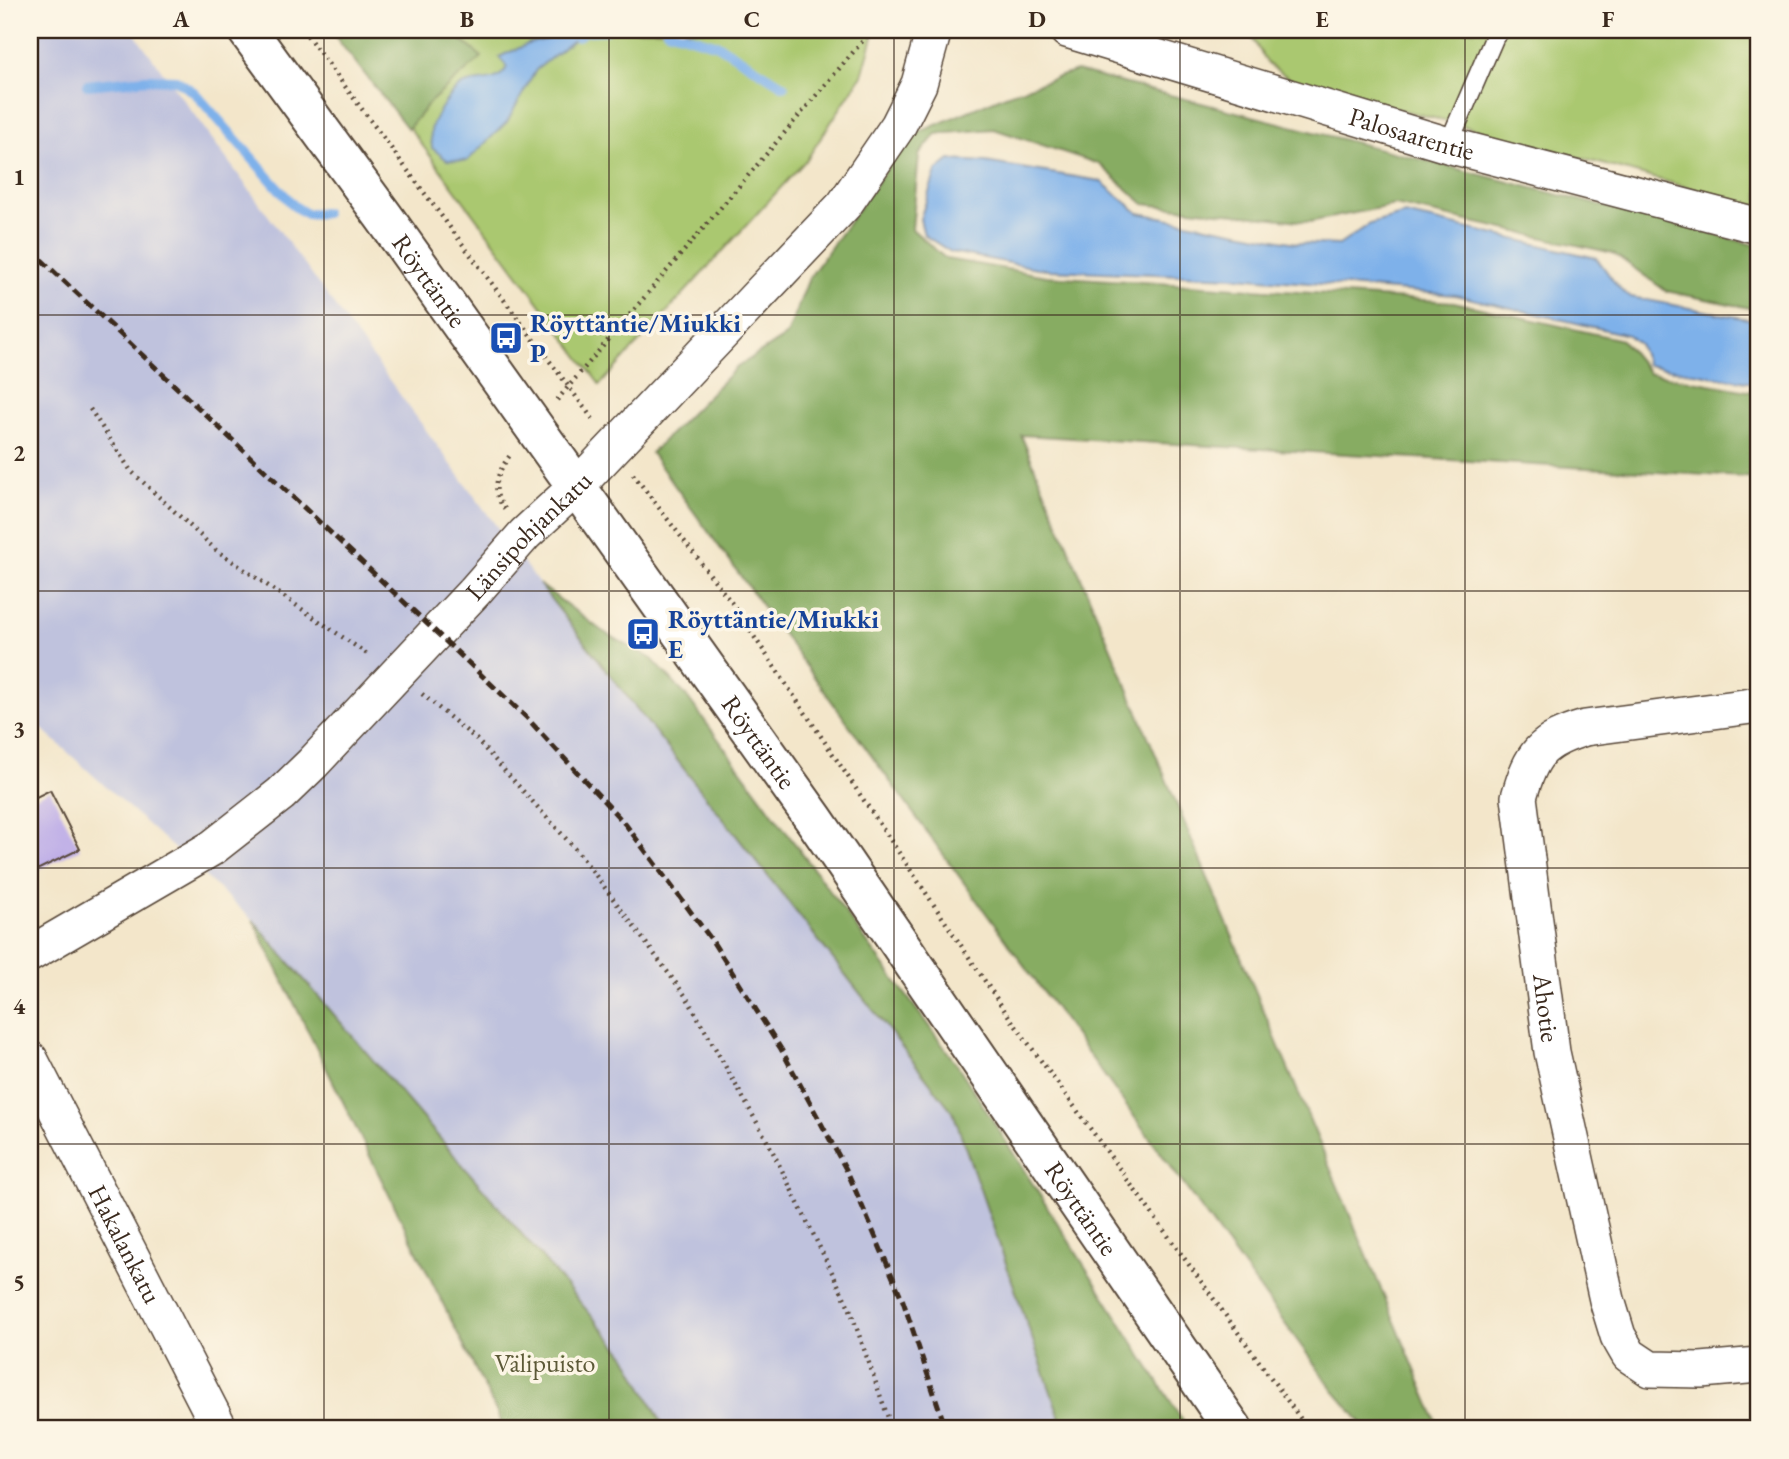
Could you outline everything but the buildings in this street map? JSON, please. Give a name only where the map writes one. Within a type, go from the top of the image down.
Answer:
[{"type":"street","name":"Röyttäntie","points":[[247,30],[384,217],[814,819],[1233,1429]]},
{"type":"street","name":"Länsipohjankatu","points":[[30,954],[212,848],[281,794],[312,764],[525,534],[577,486],[844,205],[898,126],[919,84],[934,30]]},
{"type":"street","name":"Palosaarentie","points":[[1067,30],[1447,145],[1759,226]]},
{"type":"street","name":"Ahotie","points":[[1759,705],[1585,728],[1563,734],[1542,748],[1527,768],[1519,797],[1552,1052],[1607,1300],[1618,1336],[1629,1355],[1650,1368],[1701,1370],[1759,1365]]},
{"type":"street","name":"Hakalankatu","points":[[30,1059],[220,1429]]},
{"type":"lane","points":[[1447,145],[1500,30]]},
{"type":"path","points":[[303,30],[612,447],[731,602],[1005,1011],[1308,1429]]},
{"type":"path","points":[[525,534],[498,500],[497,472],[532,426],[569,387],[872,30]]},
{"type":"path","points":[[90,409],[131,471],[216,550],[396,673],[476,739],[579,853],[687,998],[769,1144],[850,1309],[892,1429]]},
{"type":"shaded area","points":[[30,30],[132,30],[539,584],[953,1112],[1064,1429],[665,1429],[626,1356],[253,920],[30,718]]},
{"type":"green space","points":[[330,30],[449,30],[482,57],[430,102],[408,129]]},
{"type":"green space","points":[[337,30],[875,30],[862,75],[807,159],[600,385]]},
{"type":"green space","points":[[1247,30],[1759,30],[1759,207],[1438,119],[1298,84],[1268,64]]},
{"type":"green space","points":[[1076,71],[1759,246],[1759,310],[1666,291],[1613,253],[1395,205],[1309,222],[1144,204],[1099,164],[994,129],[936,134],[919,155],[912,229],[946,259],[1047,276],[1454,302],[1622,340],[1649,373],[1759,393],[1759,478],[1021,435],[1440,1429],[1367,1429],[1334,1391],[651,453],[736,368],[787,335],[809,278],[910,136],[1008,94]]},
{"type":"green space","points":[[539,584],[602,631],[652,659],[688,698],[958,1066],[1188,1429],[1064,1429],[953,1112]]},
{"type":"green space","name":"Välipuisto","points":[[253,920],[626,1356],[665,1429],[505,1429]]},
{"type":"water","points":[[585,31],[536,70],[507,122],[467,161],[447,160],[432,148],[432,126],[438,113],[458,88],[468,83],[493,79],[503,73],[507,67],[499,57],[530,43]]},
{"type":"water","points":[[950,160],[985,162],[1100,181],[1139,213],[1296,243],[1339,245],[1370,224],[1405,214],[1596,258],[1616,284],[1631,297],[1759,321],[1759,384],[1647,365],[1639,344],[1628,335],[1455,295],[1237,277],[1048,270],[951,252],[924,235],[920,219],[936,171]]},
{"type":"waterway","points":[[577,37],[585,31],[606,30]]},
{"type":"waterway","points":[[667,30],[718,45],[784,86]]},
{"type":"waterway","points":[[87,85],[147,79],[176,80],[195,93],[294,206],[307,214],[325,213]]},
{"type":"railway","points":[[30,249],[527,718],[626,825],[711,939],[781,1049],[848,1173],[903,1301],[946,1429]]},
{"type":"place","name":"Röyttäntie/Miukki P","points":[[506,338]]},
{"type":"place","name":"Röyttäntie/Miukki E","points":[[643,634]]}]
